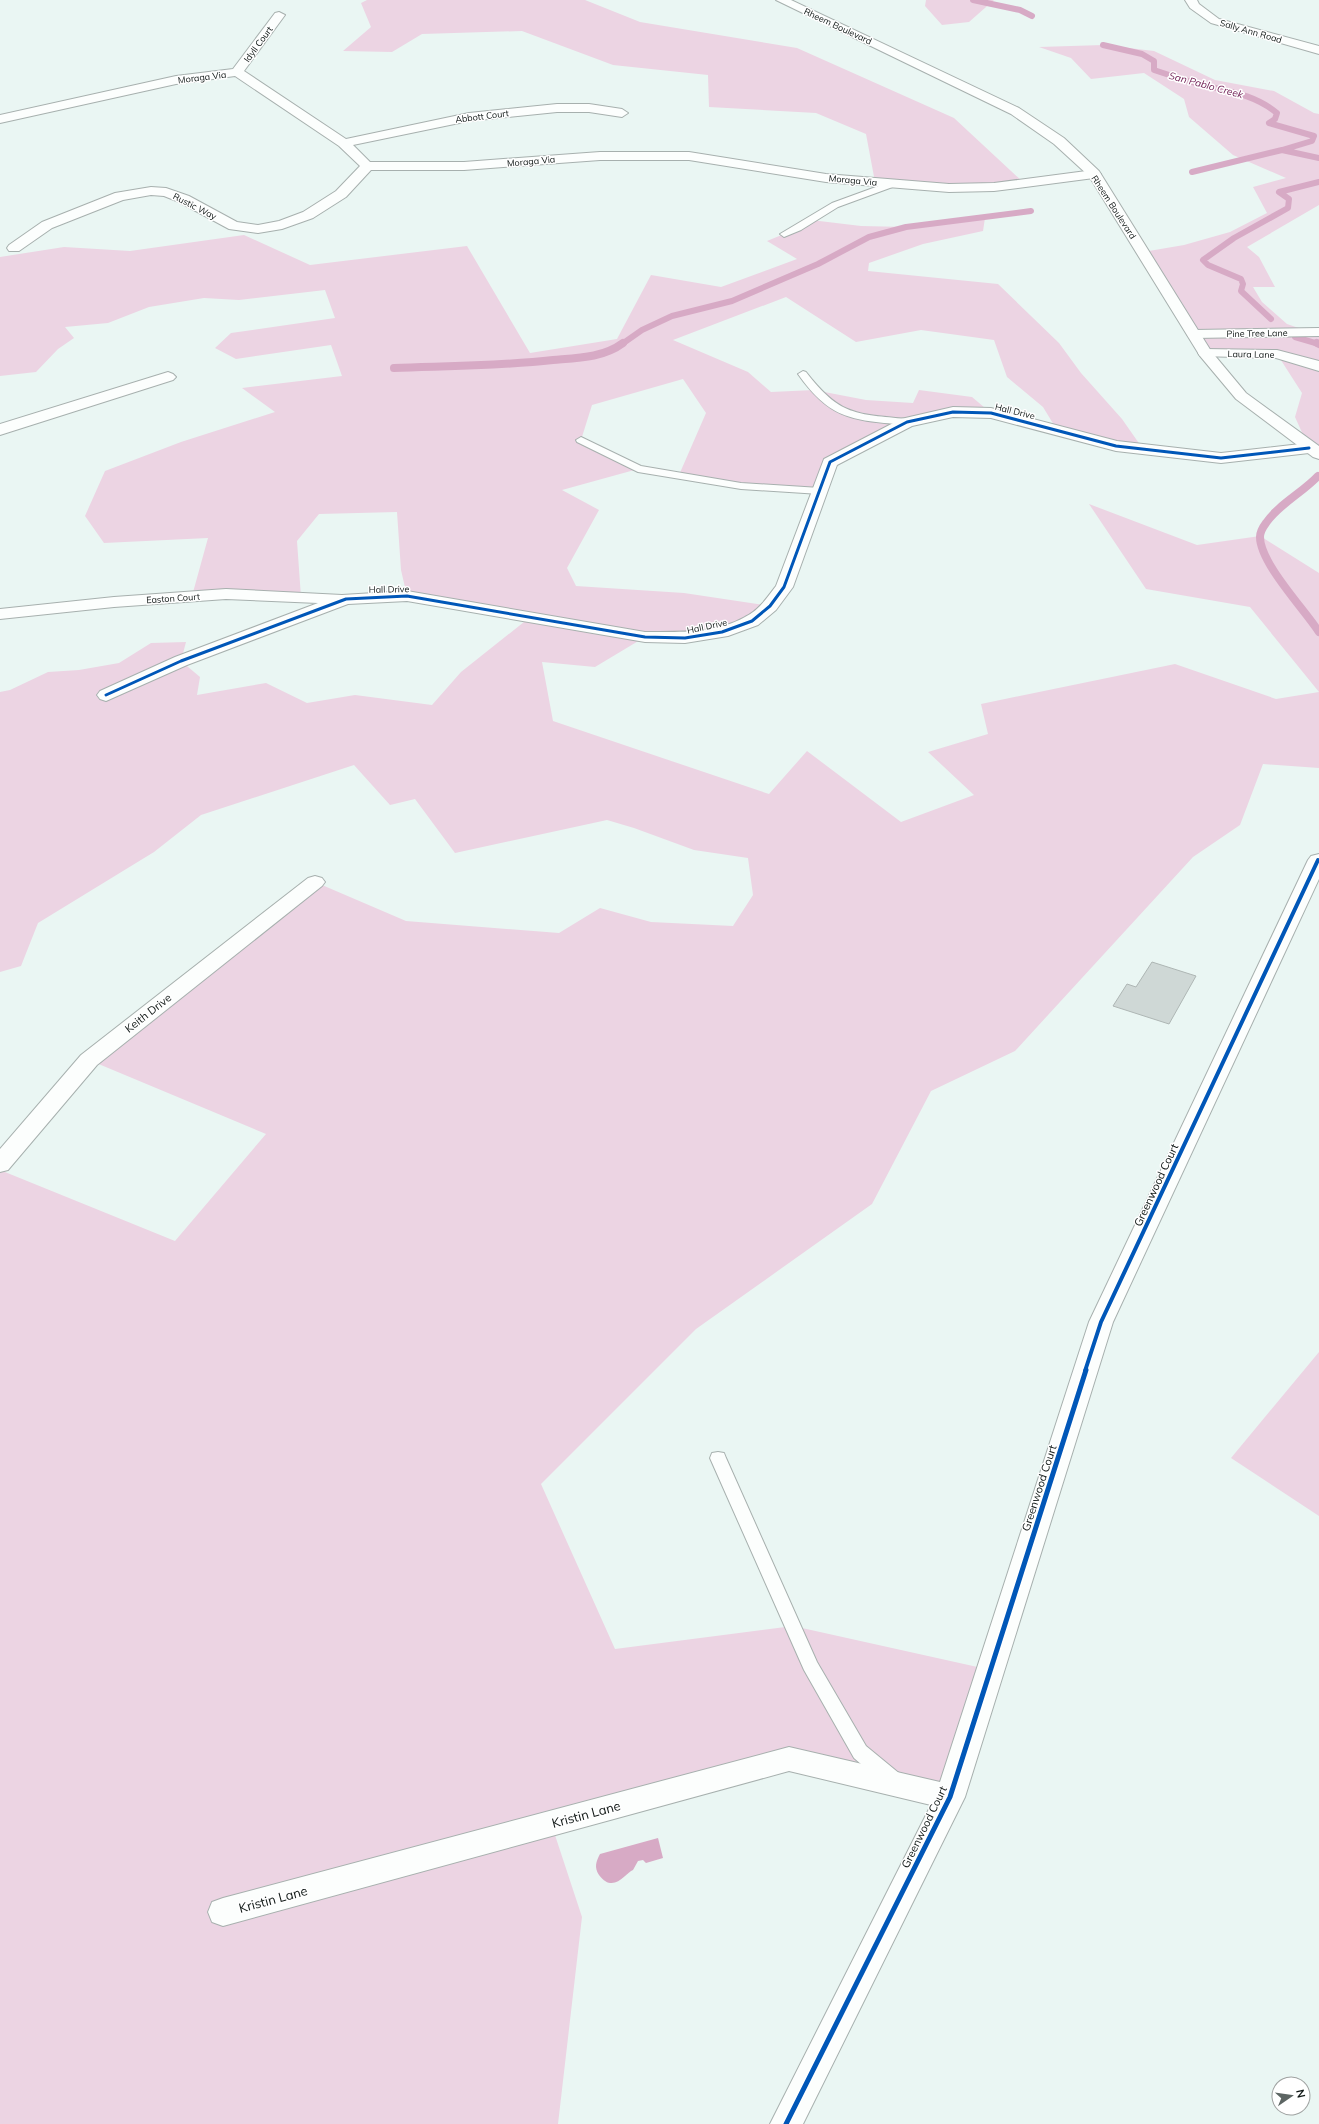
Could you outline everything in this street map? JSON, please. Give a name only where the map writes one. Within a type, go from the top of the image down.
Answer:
[{"type":"street","name":"Rheem Boulevard","points":[[782,0],[1015,111],[1059,141],[1094,174],[1206,353],[1241,396],[1314,451]]},
{"type":"street","name":"Sally Ann Road","points":[[1191,0],[1194,6],[1215,21],[1319,50]]},
{"type":"street","name":"Idyll Court","points":[[237,72],[279,15]]},
{"type":"street","name":"Moraga Via","points":[[0,119],[176,80],[237,72],[344,142],[367,166],[464,166],[600,156],[689,156],[826,178],[949,188],[994,187],[1094,174]]},
{"type":"street","name":"Abbott Court","points":[[344,142],[469,116],[556,108],[589,108],[622,113]]},
{"type":"street","name":"Rustic Way","points":[[14,248],[53,223],[120,196],[151,191],[166,192],[184,199],[234,226],[258,229],[282,225],[308,215],[341,194],[367,166]]},
{"type":"street","name":"Pine Tree Lane","points":[[1194,334],[1319,332]]},
{"type":"street","name":"Laura Lane","points":[[1206,353],[1277,354],[1319,366]]},
{"type":"street","points":[[0,430],[6,426],[168,377]]},
{"type":"street","name":"Hall Drive","points":[[106,696],[181,661],[346,599],[407,596],[495,613],[645,637],[684,638],[722,632],[752,622],[770,606],[784,587],[830,462],[907,422],[953,412],[991,413],[1116,446],[1221,458],[1314,451]]},
{"type":"street","name":"Easton Court","points":[[0,614],[114,602],[226,594],[346,599]]},
{"type":"street","name":"Greenwood Court","points":[[786,2124],[950,1797],[1101,1322],[1318,860]]},
{"type":"street","name":"Keith Drive","points":[[0,1164],[90,1060],[315,882]]},
{"type":"street","name":"Kristin Lane","points":[[223,1912],[789,1759],[950,1797]]},
{"type":"lane","points":[[784,234],[803,227],[811,220],[834,206],[876,192],[895,183]]},
{"type":"lane","points":[[803,374],[814,390],[840,410],[857,417],[907,422]]},
{"type":"lane","points":[[581,440],[638,469],[742,486],[820,492]]},
{"type":"lane","points":[[718,1458],[810,1665],[860,1752],[900,1785]]},
{"type":"shaded area","points":[[367,0],[585,0],[640,22],[797,48],[954,118],[1024,183],[994,187],[875,182],[866,134],[816,113],[709,107],[708,75],[613,65],[522,31],[422,34],[392,52],[343,51],[371,27],[361,3]]},
{"type":"shaded area","points":[[926,0],[994,0],[969,22],[942,25],[925,6]]},
{"type":"shaded area","points":[[1103,45],[1154,51],[1215,80],[1274,91],[1314,113],[1319,114],[1319,205],[1247,247],[1259,257],[1275,287],[1253,287],[1262,302],[1287,324],[1319,335],[1319,454],[1309,448],[1295,417],[1302,393],[1277,354],[1205,353],[1143,252],[1184,245],[1230,232],[1267,213],[1253,187],[1286,178],[1233,155],[1189,117],[1184,99],[1144,73],[1091,79],[1071,58],[1039,47]]},
{"type":"shaded area","points":[[985,218],[983,231],[923,244],[869,263],[868,271],[998,284],[1059,343],[1081,373],[1122,419],[1143,449],[1057,430],[1043,407],[1007,377],[994,340],[921,330],[856,342],[786,297],[673,340],[748,372],[771,392],[814,390],[866,400],[913,403],[919,390],[972,397],[991,413],[953,412],[907,422],[830,462],[820,491],[741,486],[679,475],[706,413],[683,379],[592,405],[581,440],[638,469],[562,490],[599,510],[567,568],[576,586],[684,593],[770,606],[722,632],[645,637],[595,667],[542,662],[553,721],[769,794],[807,751],[901,822],[974,795],[928,752],[988,734],[981,704],[1175,664],[1276,699],[1319,692],[1319,768],[1263,764],[1240,825],[1193,857],[1015,1051],[931,1091],[872,1204],[696,1329],[541,1484],[615,1649],[793,1626],[991,1670],[950,1797],[789,1759],[551,1823],[582,1917],[558,2124],[0,2124],[0,1170],[175,1241],[266,1134],[89,1060],[315,882],[406,921],[559,933],[600,908],[651,922],[733,926],[753,895],[748,858],[694,850],[634,828],[607,820],[455,853],[415,799],[390,805],[354,765],[201,815],[154,852],[38,923],[21,966],[0,972],[0,692],[10,690],[48,672],[79,670],[119,663],[151,643],[186,642],[181,661],[200,677],[197,695],[266,683],[307,703],[355,695],[432,705],[461,672],[529,618],[407,596],[401,570],[397,512],[319,514],[297,541],[301,597],[192,596],[208,538],[104,543],[85,516],[105,471],[181,442],[275,412],[242,388],[342,376],[331,345],[236,359],[215,348],[231,333],[335,318],[325,290],[239,300],[204,298],[149,307],[108,323],[65,327],[74,338],[58,349],[36,372],[0,376],[0,257],[64,247],[130,251],[244,235],[310,265],[467,246],[530,353],[617,339],[651,275],[721,287],[797,259],[767,241],[811,220],[861,226],[906,227]]},
{"type":"shaded area","points":[[1089,504],[1197,545],[1260,536],[1319,573],[1319,692],[1250,607],[1146,589]]},
{"type":"shaded area","points":[[1319,1352],[1319,1516],[1231,1458]]},
{"type":"shaded area","points":[[658,1838],[663,1858],[646,1863],[643,1860],[638,1861],[633,1870],[615,1883],[604,1881],[599,1875],[596,1869],[596,1864],[600,1854]]},
{"type":"building","points":[[1152,962],[1196,976],[1169,1024],[1113,1006],[1127,984],[1136,987]]},
{"type":"waterway","name":"San Pablo Creek","points":[[973,0],[1020,10],[1032,16]]},
{"type":"waterway","name":"San Pablo Creek","points":[[1103,45],[1142,54],[1154,61],[1154,70],[1250,97],[1277,113],[1275,119],[1269,123],[1314,136],[1312,141],[1282,150]]},
{"type":"waterway","points":[[1192,172],[1282,150]]},
{"type":"waterway","name":"San Pablo Creek","points":[[1282,150],[1319,158]]},
{"type":"waterway","name":"San Pablo Creek","points":[[1271,319],[1241,291],[1243,284],[1241,279],[1208,265],[1203,260],[1234,238],[1288,208],[1289,199],[1279,192],[1319,182]]},
{"type":"waterway","points":[[622,344],[642,330],[672,316],[732,301],[818,264],[869,237],[906,227],[1031,211]]},
{"type":"waterway","name":"San Pablo Creek","points":[[1295,337],[1319,344],[1317,343]]},
{"type":"waterway","points":[[394,368],[493,365],[580,358],[607,352],[623,343]]},
{"type":"waterway","name":"San Pablo Creek","points":[[1318,476],[1271,516],[1263,528],[1260,537],[1262,548],[1267,560],[1284,586],[1319,632]]},
{"type":"cycle path","points":[[106,695],[181,661],[346,599],[407,596],[645,637],[685,638],[722,632],[752,621],[770,606],[784,587],[830,462],[907,422],[953,412],[991,413],[1116,446],[1221,458],[1309,448]]},
{"type":"cycle path","points":[[786,2124],[950,1797],[1101,1322],[1318,860]]}]
